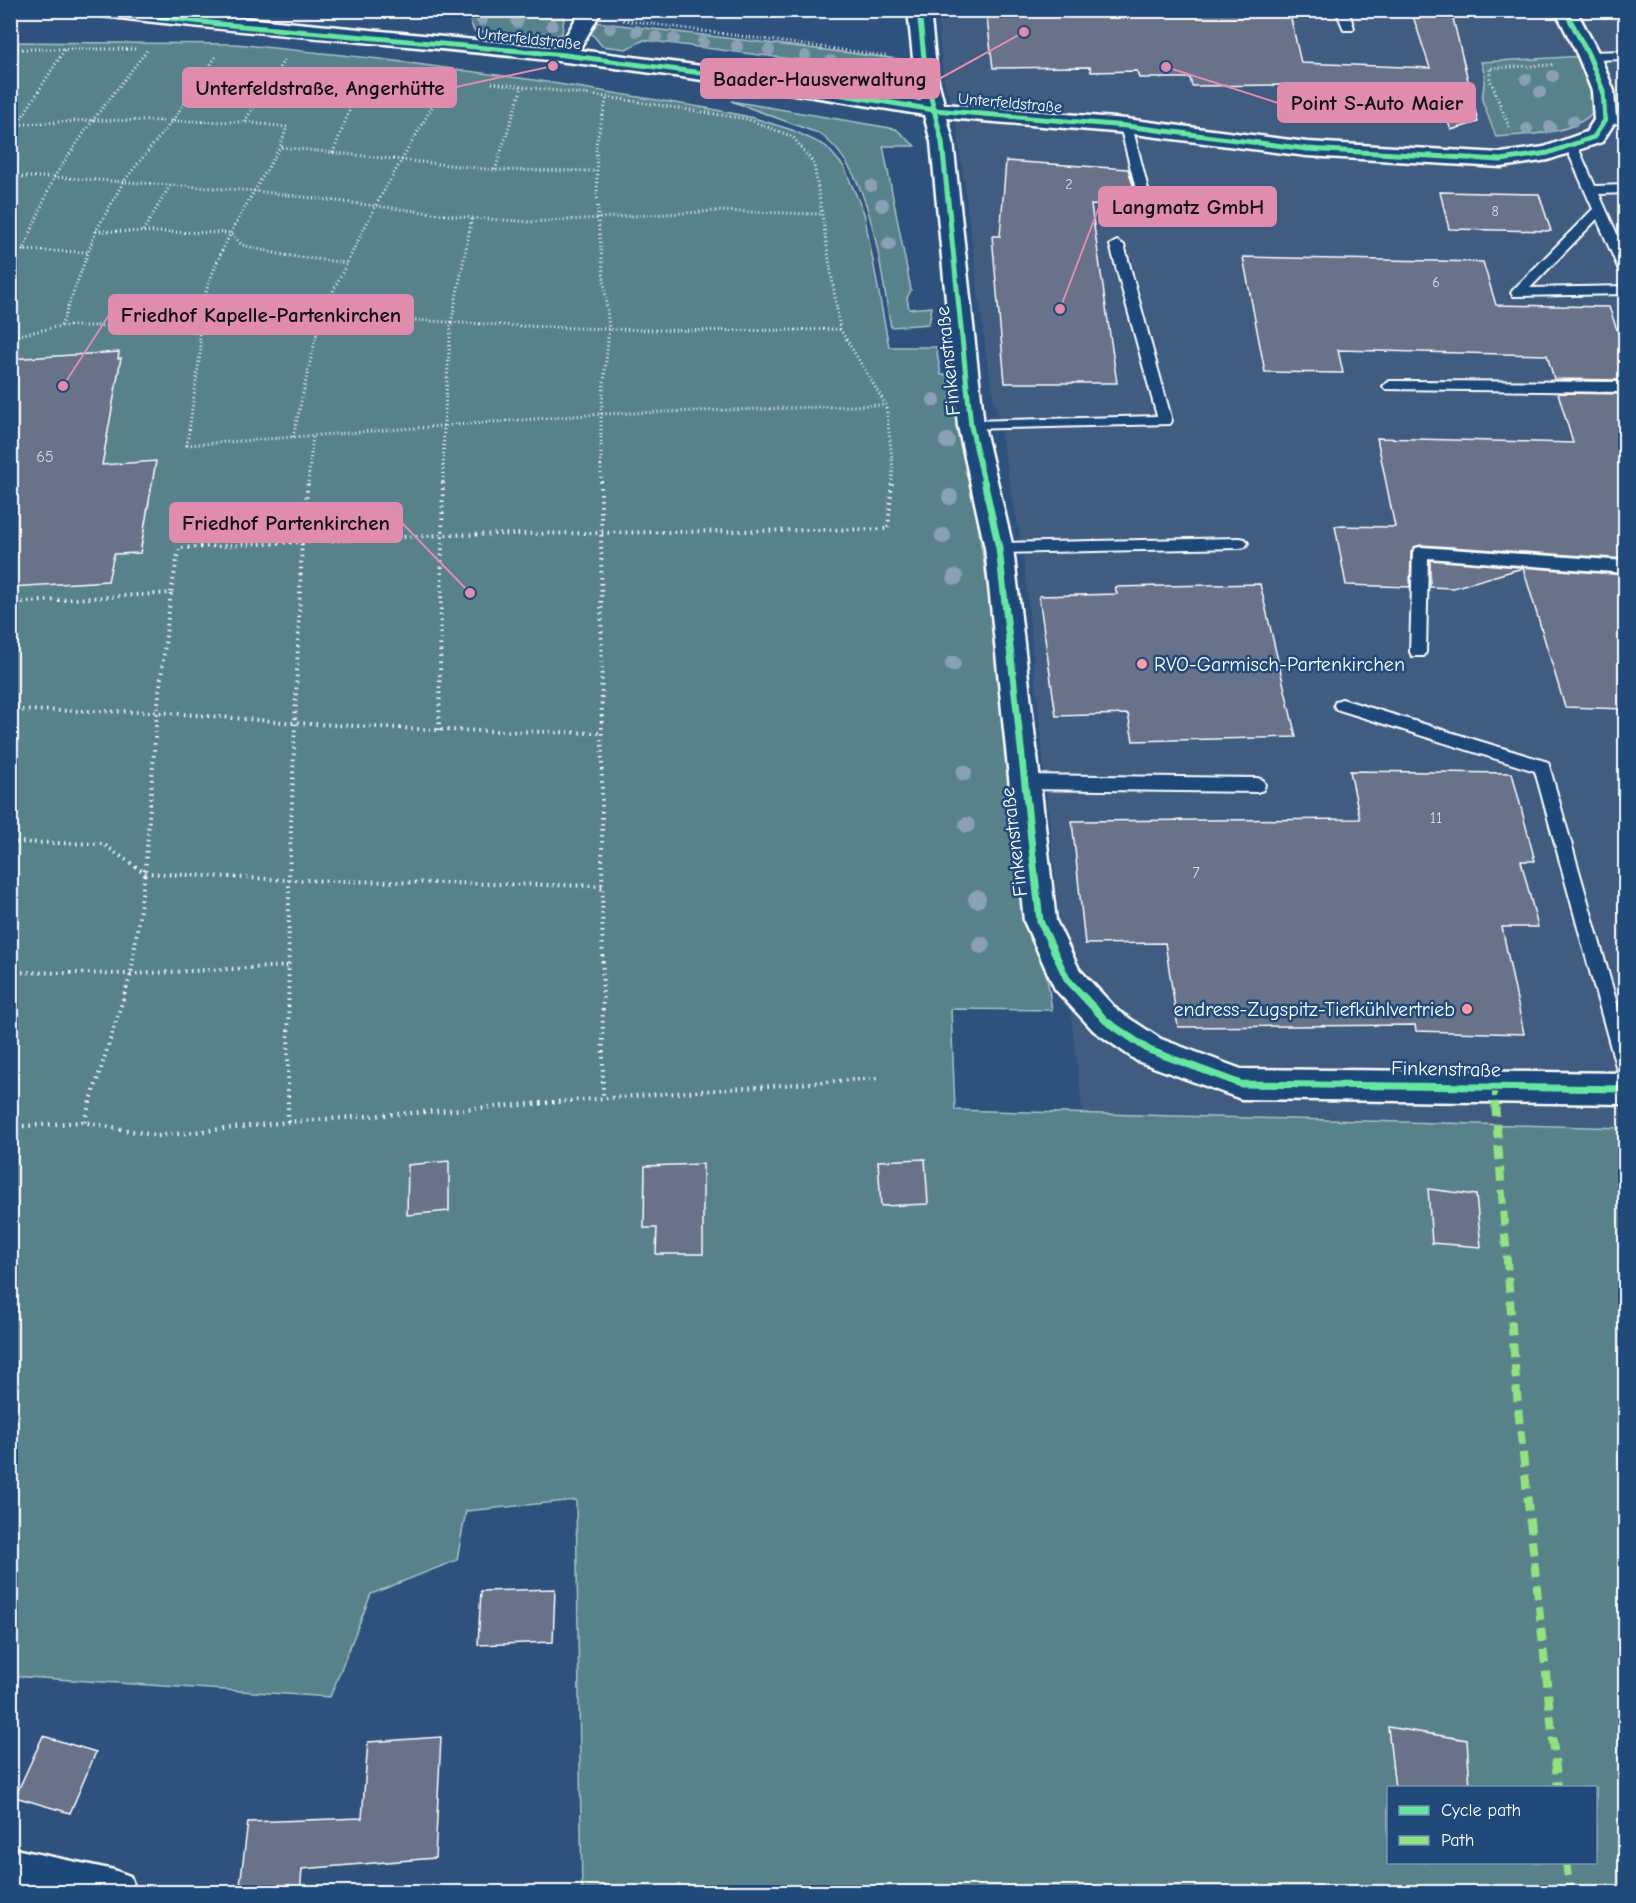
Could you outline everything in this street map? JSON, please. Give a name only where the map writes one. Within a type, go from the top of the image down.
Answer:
[{"type":"street","name":"Unterfeldstraße","points":[[102,10],[222,17],[565,55],[740,78],[934,110],[1051,122],[1126,126],[1307,149],[1501,160],[1548,153],[1571,145],[1608,125]]},
{"type":"street","name":"Finkenstraße","points":[[919,10],[923,60],[942,142],[971,426],[999,548],[1040,921],[1067,979],[1106,1021],[1149,1050],[1241,1084],[1626,1089]]},
{"type":"street","points":[[1565,10],[1591,60],[1603,91],[1608,125]]},
{"type":"street","points":[[565,55],[591,13]]},
{"type":"street","points":[[10,1870],[114,1893]]},
{"type":"lane","points":[[1342,10],[1348,28]]},
{"type":"lane","points":[[1591,60],[1626,55]]},
{"type":"lane","points":[[1126,126],[1144,197]]},
{"type":"lane","points":[[1571,145],[1626,270]]},
{"type":"lane","points":[[1591,190],[1626,189]]},
{"type":"lane","points":[[1599,210],[1518,293],[1626,290]]},
{"type":"lane","points":[[971,426],[1165,421],[1117,245]]},
{"type":"lane","points":[[1390,386],[1626,387]]},
{"type":"lane","points":[[999,548],[1240,543]]},
{"type":"lane","points":[[1418,652],[1421,552],[1626,567]]},
{"type":"lane","points":[[1342,705],[1542,767],[1626,1070]]},
{"type":"lane","points":[[1023,782],[1257,785]]},
{"type":"path","points":[[591,13],[749,39],[923,60]]},
{"type":"path","points":[[10,49],[159,50]]},
{"type":"path","points":[[19,123],[65,49]]},
{"type":"path","points":[[24,251],[54,177],[93,120],[148,49]]},
{"type":"path","points":[[61,326],[96,231],[124,181],[173,120],[218,55],[206,54]]},
{"type":"path","points":[[244,122],[286,56],[275,56]]},
{"type":"path","points":[[1510,130],[1490,79],[1490,68],[1591,60]]},
{"type":"path","points":[[333,153],[366,66],[356,65]]},
{"type":"path","points":[[437,75],[460,78]]},
{"type":"path","points":[[293,437],[321,315],[376,206],[449,77]]},
{"type":"path","points":[[84,1122],[131,974],[145,873],[157,712],[171,593],[179,548],[302,540],[603,531],[888,529],[893,468],[886,405],[840,328],[820,214],[814,164],[793,137],[747,120],[607,97],[491,83]]},
{"type":"path","points":[[495,170],[522,87]]},
{"type":"path","points":[[266,89],[352,104]]},
{"type":"path","points":[[603,1098],[601,414],[609,329],[598,220],[596,144],[607,97]]},
{"type":"path","points":[[10,125],[93,120],[173,120],[244,122],[287,127],[280,147],[230,233],[200,303],[198,326],[201,347],[187,445],[601,414],[886,405]]},
{"type":"path","points":[[280,147],[495,170],[596,171]]},
{"type":"path","points":[[10,177],[54,177],[256,191],[472,218],[533,222],[598,220],[716,211],[820,214]]},
{"type":"path","points":[[142,232],[171,184]]},
{"type":"path","points":[[438,730],[440,536],[444,424],[451,324],[472,218]]},
{"type":"path","points":[[96,231],[230,233],[242,245],[283,255],[347,263]]},
{"type":"path","points":[[10,250],[88,252]]},
{"type":"path","points":[[200,303],[321,315],[451,324],[713,332],[840,328]]},
{"type":"path","points":[[10,337],[61,326],[198,326]]},
{"type":"path","points":[[288,1122],[290,880],[302,540],[313,436]]},
{"type":"path","points":[[10,603],[171,593]]},
{"type":"path","points":[[10,710],[157,712],[296,723],[438,730],[603,733]]},
{"type":"path","points":[[10,842],[103,844],[145,873],[290,880],[603,886]]},
{"type":"path","points":[[10,972],[131,974],[290,966]]},
{"type":"path","points":[[10,1127],[84,1122],[158,1136],[288,1122],[879,1078]]},
{"type":"shaded area","points":[[937,11],[1625,11],[1625,1128],[1083,1114],[1058,911],[1023,552],[988,367],[957,126],[943,75]]},
{"type":"green space","points":[[463,11],[565,11],[562,34],[529,38],[474,31],[468,16]]},
{"type":"green space","points":[[596,22],[906,60],[907,74],[644,40],[626,49],[602,46],[591,33]]},
{"type":"green space","points":[[10,42],[236,44],[380,59],[534,80],[712,109],[754,118],[792,130],[826,146],[844,167],[864,213],[889,347],[936,347],[941,375],[955,374],[1052,1010],[951,1009],[955,1110],[1625,1128],[1625,1892],[582,1892],[576,1500],[466,1511],[457,1560],[371,1594],[330,1697],[11,1676]]},
{"type":"green space","points":[[1583,56],[1596,108],[1588,117],[1564,129],[1496,137],[1482,100],[1485,76],[1481,62]]},
{"type":"green space","points":[[731,101],[896,129],[915,146],[883,146],[911,290],[907,298],[909,309],[932,307],[929,324],[891,327],[878,249],[871,222],[852,172],[838,151],[820,134]]},
{"type":"building","points":[[986,10],[1289,10],[1301,63],[1430,68],[1411,10],[1451,10],[1478,122],[1451,130],[1444,111],[1352,107],[1354,119],[1287,116],[1283,85],[1192,86],[1190,78],[1139,78],[1137,71],[1091,72],[1090,67],[993,68]]},
{"type":"building","points":[[1006,161],[1128,169],[1133,185],[1132,207],[1091,205],[1117,383],[1005,383],[992,236],[1000,236]]},
{"type":"building","points":[[1440,192],[1539,194],[1551,231],[1449,229]]},
{"type":"building","points":[[1243,257],[1483,262],[1496,305],[1609,307],[1626,355],[1626,380],[1554,379],[1547,355],[1338,350],[1343,373],[1265,372]]},
{"type":"building","points":[[119,352],[118,359],[121,358],[102,465],[156,461],[140,553],[114,554],[108,581],[10,587],[10,359]]},
{"type":"building","points":[[1558,393],[1626,394],[1626,559],[1421,545],[1414,547],[1411,552],[1410,587],[1346,585],[1335,526],[1395,527],[1377,438],[1573,443]]},
{"type":"building","points":[[1430,560],[1626,575],[1626,709],[1565,707],[1523,568],[1453,588],[1430,587]]},
{"type":"building","points":[[1260,584],[1296,737],[1133,741],[1128,714],[1056,716],[1039,596],[1117,594],[1115,587]]},
{"type":"building","points":[[1350,771],[1512,773],[1535,861],[1521,861],[1538,927],[1502,927],[1524,1034],[1416,1031],[1415,1025],[1178,1027],[1165,943],[1085,944],[1072,821],[1360,819]]},
{"type":"building","points":[[925,1159],[928,1204],[881,1206],[878,1161]]},
{"type":"building","points":[[449,1161],[449,1211],[407,1215],[408,1165]]},
{"type":"building","points":[[703,1164],[703,1254],[656,1254],[657,1228],[644,1228],[645,1166]]},
{"type":"building","points":[[1428,1189],[1476,1195],[1481,1247],[1432,1243]]},
{"type":"building","points":[[555,1589],[553,1642],[478,1645],[481,1591]]},
{"type":"building","points":[[1388,1727],[1467,1740],[1470,1786],[1395,1786]]},
{"type":"building","points":[[43,1736],[96,1752],[70,1813],[15,1797]]},
{"type":"building","points":[[441,1737],[435,1858],[302,1869],[300,1893],[239,1893],[248,1822],[362,1818],[368,1742]]},
{"type":"marked path","points":[[1494,1086],[1518,1407],[1558,1786]]},
{"type":"marked path","points":[[1566,1864],[1570,1892]]},
{"type":"cycle path","points":[[102,10],[219,24],[565,55],[740,78],[934,110],[1126,126],[1307,149],[1501,160],[1548,153],[1594,137],[1605,120],[1603,91],[1589,56],[1565,10]]},
{"type":"cycle path","points":[[919,10],[926,77],[942,142],[971,426],[999,548],[1040,921],[1067,979],[1106,1021],[1149,1050],[1241,1084],[1626,1089]]},
{"type":"place","name":"Baader-Hausverwaltung","points":[[1024,32]]},
{"type":"place","name":"Unterfeldstraße, Angerhütte","points":[[553,66]]},
{"type":"place","name":"Point S-Auto Maier","points":[[1166,67]]},
{"type":"place","name":"Langmatz GmbH","points":[[1060,309]]},
{"type":"place","name":"Friedhof Kapelle-Partenkirchen","points":[[63,386]]},
{"type":"place","name":"Friedhof Partenkirchen","points":[[470,593]]},
{"type":"place","name":"RVO-Garmisch-Partenkirchen","points":[[1142,664]]},
{"type":"place","name":"endress-Zugspitz-Tiefkühlvertrieb","points":[[1467,1009]]}]
